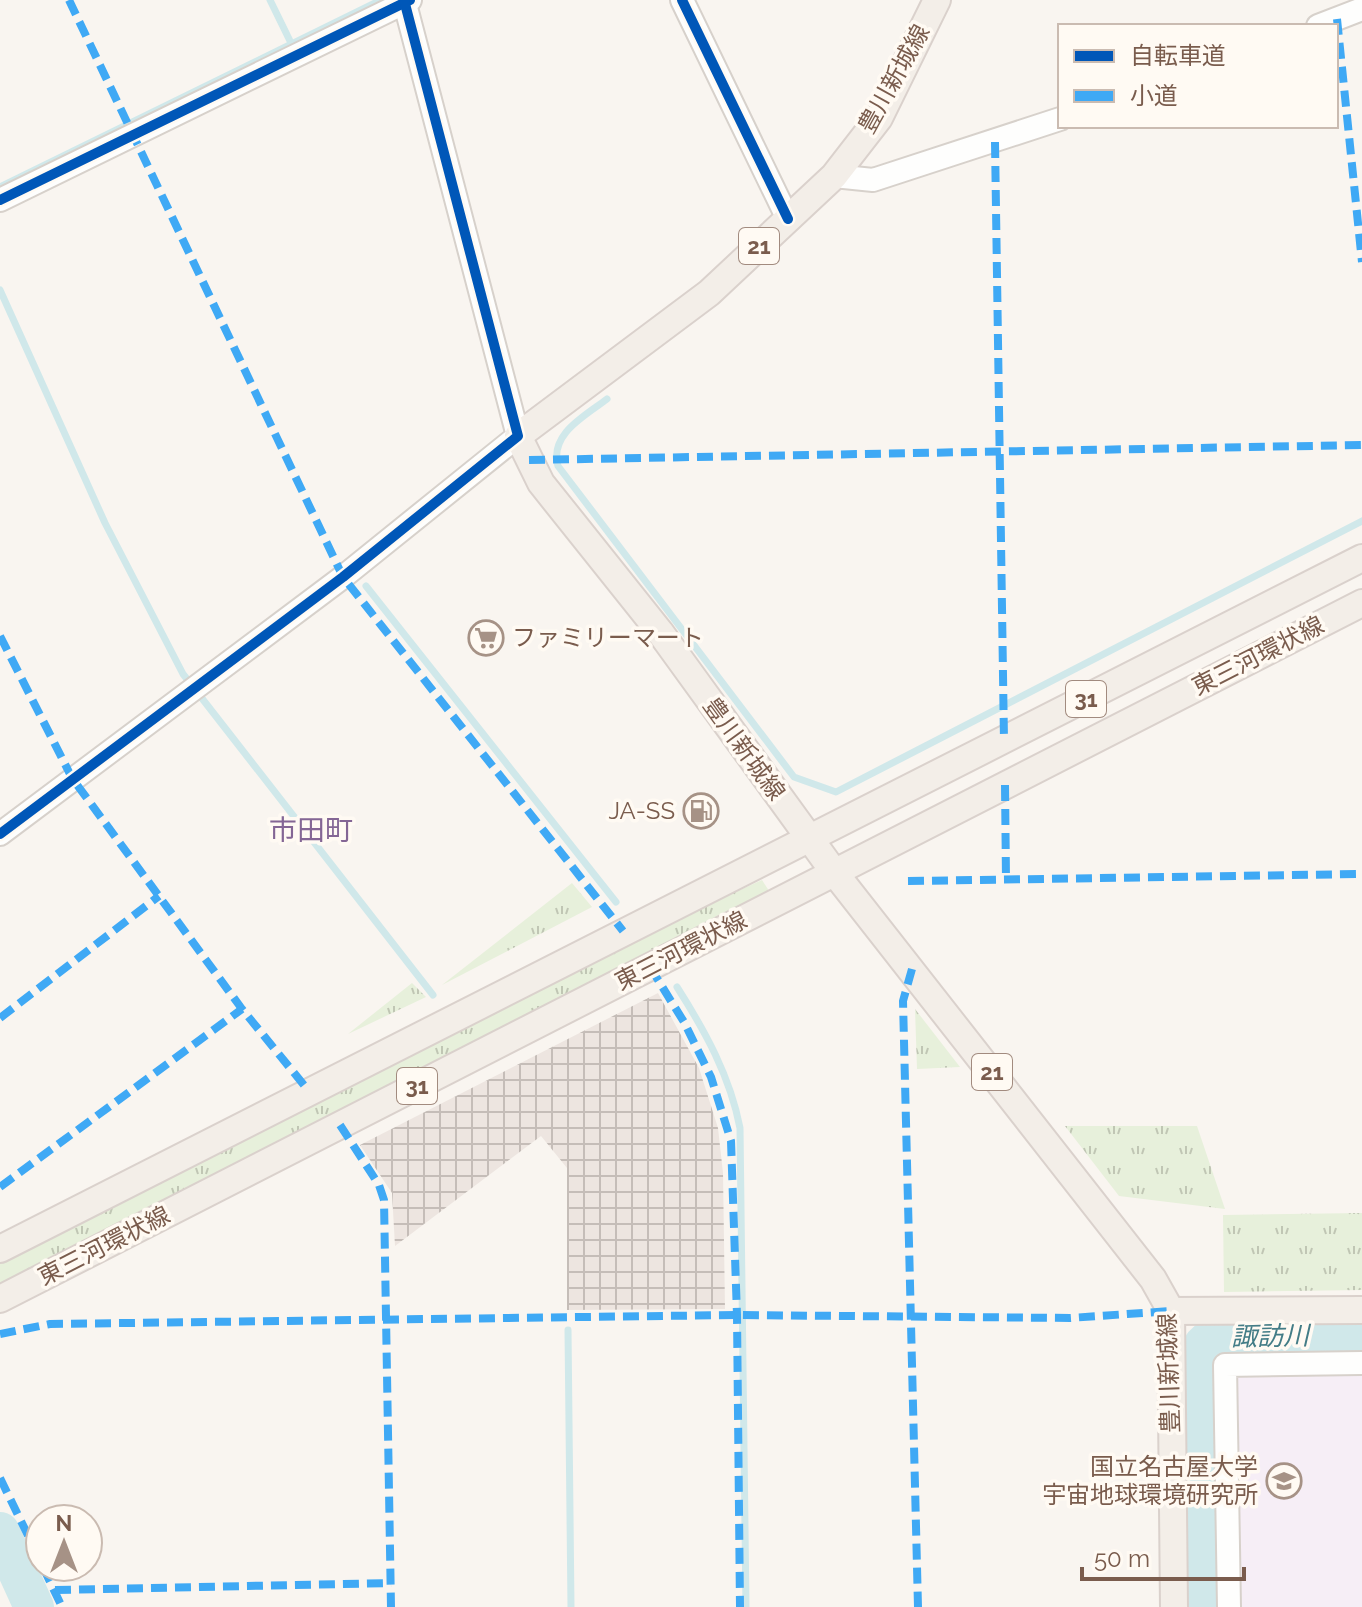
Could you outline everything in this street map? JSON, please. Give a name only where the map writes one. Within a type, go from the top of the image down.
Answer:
[{"type":"main road","name":"豊川新城線","points":[[937,0],[879,118],[834,176],[709,293],[518,436],[541,483],[660,632],[807,837],[1153,1279],[1171,1311],[1174,1607]]},
{"type":"main road","name":"東三河環状線","points":[[0,1249],[1362,558]]},
{"type":"main road","name":"東三河環状線","points":[[0,1299],[1362,603]]},
{"type":"main road","points":[[1171,1311],[1362,1310]]},
{"type":"street","points":[[682,0],[788,219]]},
{"type":"street","points":[[0,200],[406,1],[518,436],[343,577],[0,834]]},
{"type":"street","points":[[1323,24],[1362,9]]},
{"type":"street","points":[[834,176],[873,180],[1058,120]]},
{"type":"street","points":[[1229,1607],[1225,1365],[1362,1363]]},
{"type":"shaded area","points":[[658,993],[699,1068],[718,1128],[723,1173],[725,1309],[567,1310],[567,1168],[541,1136],[395,1246],[392,1193],[360,1145]]},
{"type":"shaded area","name":"国立名古屋大学 宇宙地球環境研究所","points":[[1362,1339],[1362,1607],[1209,1607],[1205,1356],[1208,1349],[1225,1341]]},
{"type":"green space","points":[[762,880],[773,897],[0,1287],[0,1258],[541,980]]},
{"type":"green space","points":[[572,883],[592,907],[442,985]]},
{"type":"green space","points":[[412,983],[426,997],[348,1034]]},
{"type":"green space","points":[[915,1009],[960,1067],[917,1069]]},
{"type":"green space","points":[[1065,1126],[1197,1126],[1225,1209],[1119,1196]]},
{"type":"green space","points":[[1362,1213],[1362,1290],[1224,1292],[1223,1215]]},
{"type":"waterway","points":[[270,0],[292,45]]},
{"type":"waterway","points":[[0,187],[381,0]]},
{"type":"waterway","points":[[0,290],[105,523],[183,674],[433,995]]},
{"type":"waterway","points":[[607,399],[579,419],[564,435],[559,444],[558,466],[794,777],[836,792],[1362,521]]},
{"type":"waterway","points":[[366,586],[616,902]]},
{"type":"waterway","points":[[677,987],[715,1054],[730,1090],[740,1128],[746,1607]]},
{"type":"waterway","points":[[568,1330],[571,1607]]},
{"type":"waterway","name":"諏訪川","points":[[1200,1607],[1197,1362],[1202,1348],[1210,1339],[1220,1336],[1362,1335]]},
{"type":"waterway","points":[[0,1532],[34,1607]]},
{"type":"marked path","points":[[69,0],[343,577],[623,931]]},
{"type":"marked path","points":[[1337,19],[1338,24]]},
{"type":"marked path","points":[[1338,29],[1362,262]]},
{"type":"marked path","points":[[995,142],[1004,741]]},
{"type":"marked path","points":[[529,460],[1362,445]]},
{"type":"marked path","points":[[0,636],[72,778],[242,1009],[308,1090]]},
{"type":"marked path","points":[[1005,785],[1006,879]]},
{"type":"marked path","points":[[908,881],[1362,874]]},
{"type":"marked path","points":[[0,1018],[159,896]]},
{"type":"marked path","points":[[650,967],[684,1022],[711,1077],[731,1141],[737,1315],[740,1607]]},
{"type":"marked path","points":[[912,969],[903,1001],[918,1607]]},
{"type":"marked path","points":[[0,1187],[242,1009]]},
{"type":"marked path","points":[[340,1125],[379,1185],[384,1200],[391,1607]]},
{"type":"marked path","points":[[0,1334],[50,1324],[737,1315],[1070,1318],[1171,1311]]},
{"type":"marked path","points":[[0,1478],[24,1527]]},
{"type":"marked path","points":[[51,1583],[62,1607]]},
{"type":"marked path","points":[[55,1590],[391,1583]]},
{"type":"cycle path","points":[[0,834],[343,577],[518,436],[404,0]]},
{"type":"cycle path","points":[[0,200],[410,0]]},
{"type":"cycle path","points":[[682,0],[788,219]]},
{"type":"place","name":"ファミリーマート","points":[[486,638]]},
{"type":"place","name":"JA-SS","points":[[701,811]]},
{"type":"place","name":"国立名古屋大学 宇宙地球環境研究所","points":[[1284,1481]]},
{"type":"district","name":"市田町","points":[[311,830]]}]
